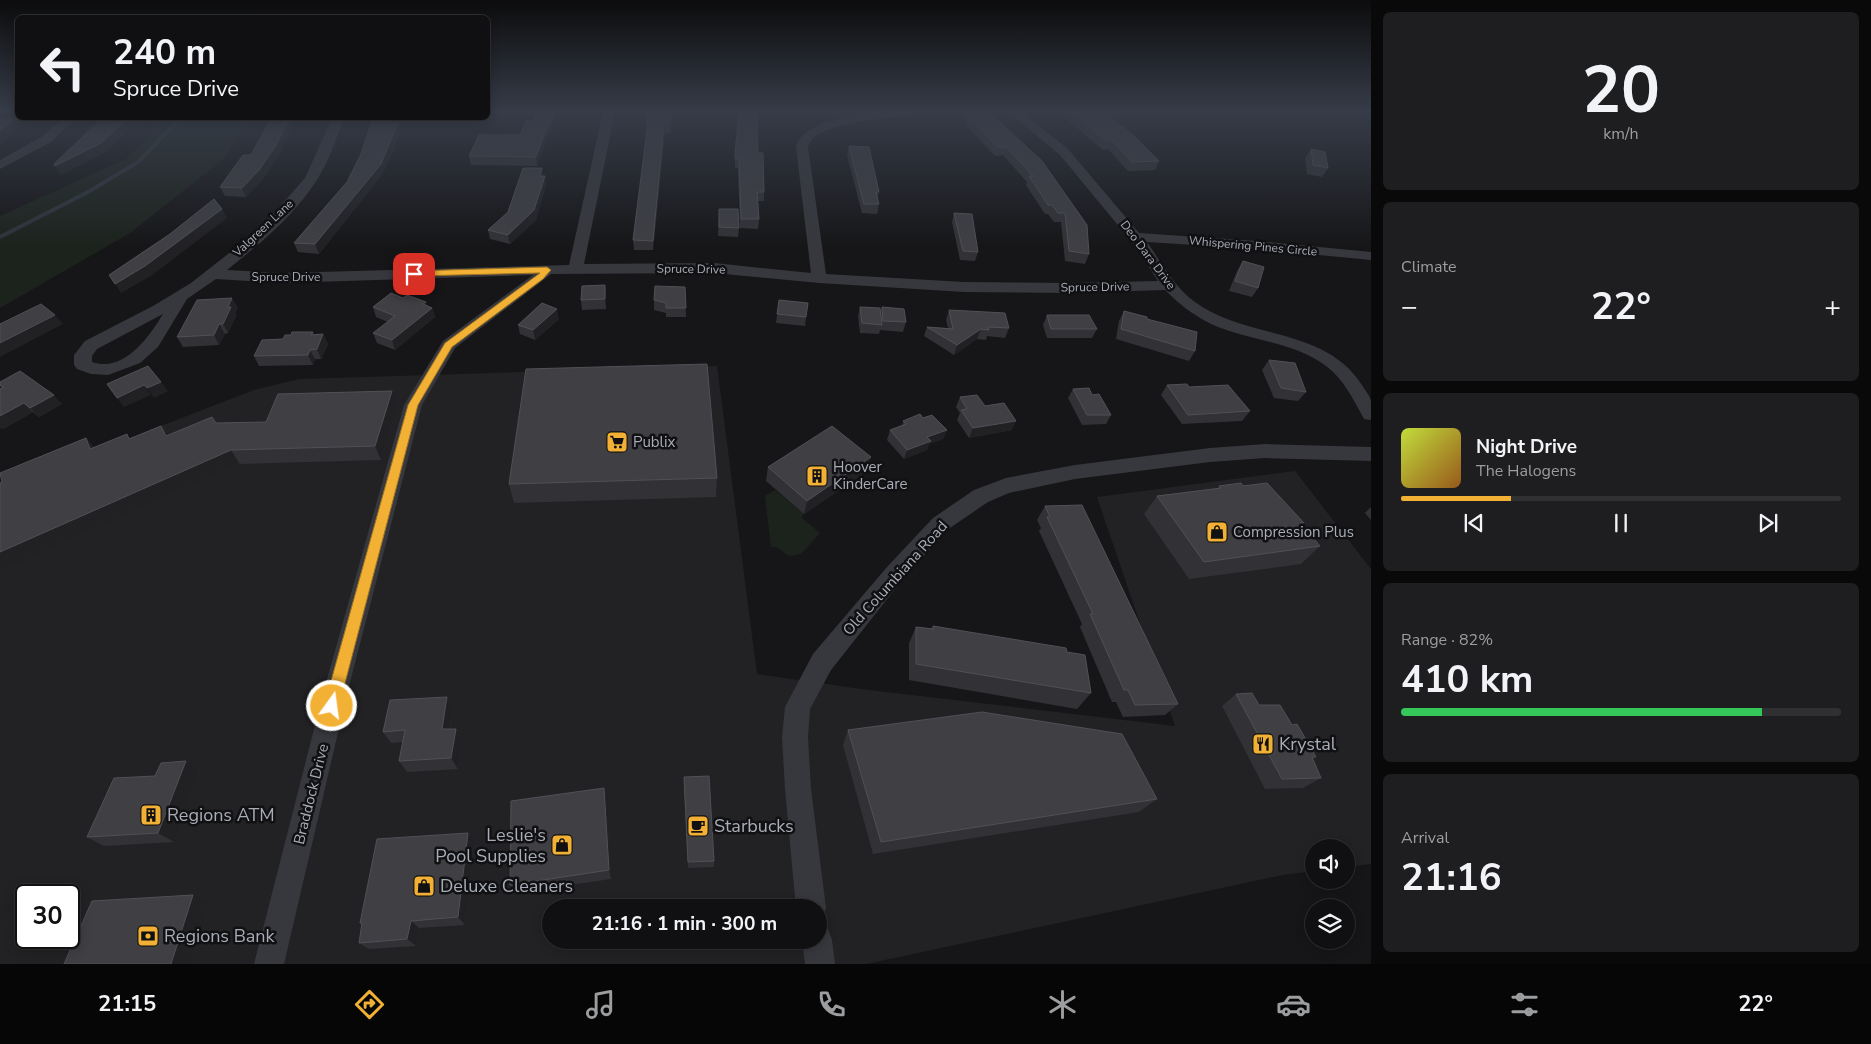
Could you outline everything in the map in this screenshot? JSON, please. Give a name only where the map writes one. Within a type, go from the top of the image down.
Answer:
[{"type":"street","points":[[0,166],[16,157]]},
{"type":"street","name":"Valgreen Lane","points":[[181,296],[147,349],[133,360],[118,367],[101,370],[88,369],[83,365],[83,355],[91,345],[181,296],[212,274],[279,217],[307,185],[323,157]]},
{"type":"street","points":[[576,269],[600,157]]},
{"type":"street","points":[[803,157],[819,278]]},
{"type":"street","name":"Deo Dara Drive","points":[[1068,157],[1134,237],[1169,285],[1189,305],[1218,321],[1308,348],[1333,362],[1350,380],[1371,414]]},
{"type":"street","name":"Whispering Pines Circle","points":[[1134,237],[1257,245],[1371,256]]},
{"type":"street","name":"Spruce Drive","points":[[212,274],[282,278],[576,269],[714,268],[819,278],[983,287],[1069,288],[1169,285]]},
{"type":"street","name":"Braddock Drive","points":[[269,964],[336,690],[413,405],[448,345],[547,270]]},
{"type":"street","name":"Old Columbiana Road","points":[[810,899],[798,789],[795,737],[798,707],[822,662],[895,573],[940,524],[981,496],[1006,486],[1075,472],[1210,455],[1253,452],[1329,451],[1371,454]]},
{"type":"street","points":[[818,949],[820,964]]},
{"type":"shaded area","points":[[226,157],[130,233],[0,308],[0,216],[128,158]]},
{"type":"shaded area","points":[[717,366],[757,674],[861,689],[1175,726],[1097,497],[1295,471],[1371,569],[1371,864],[1355,866],[1355,839],[1305,839],[1305,872],[1283,875],[866,964],[0,964],[0,488],[254,390],[299,379]]},
{"type":"shaded area","points":[[775,490],[804,514],[801,517],[820,533],[801,554],[789,556],[776,547],[771,547],[765,496]]},
{"type":"building","points":[[61,157],[73,157],[55,166],[54,164]]},
{"type":"building","points":[[242,157],[268,157],[242,188],[220,187]]},
{"type":"building","points":[[360,157],[384,157],[381,164],[315,244],[294,243],[347,182]]},
{"type":"building","points":[[644,157],[661,157],[653,241],[633,240]]},
{"type":"building","points":[[735,157],[763,157],[764,192],[757,192],[759,219],[741,219],[739,159],[735,159]]},
{"type":"building","points":[[852,157],[871,157],[879,192],[876,192],[879,204],[864,204]]},
{"type":"building","points":[[1015,157],[1038,157],[1042,161],[1087,225],[1089,254],[1069,251],[1065,213],[1058,213],[1052,205],[1048,205],[1029,176],[1033,176]]},
{"type":"building","points":[[1127,157],[1155,157],[1159,161],[1132,162]]},
{"type":"building","points":[[1312,157],[1326,157],[1328,168],[1313,165]]},
{"type":"building","points":[[523,168],[542,168],[540,176],[545,176],[534,210],[508,235],[488,230],[508,212]]},
{"type":"building","points":[[214,199],[222,209],[145,266],[115,284],[109,275],[170,234]]},
{"type":"building","points":[[719,209],[738,209],[739,228],[719,227]]},
{"type":"building","points":[[954,213],[972,214],[978,252],[963,251]]},
{"type":"building","points":[[1243,261],[1264,267],[1258,288],[1235,281]]},
{"type":"building","points":[[605,285],[605,299],[581,300],[582,286]]},
{"type":"building","points":[[655,286],[685,287],[686,308],[666,308],[666,303],[654,300]]},
{"type":"building","points":[[391,293],[403,298],[407,295],[426,302],[423,304],[432,308],[392,340],[373,333],[395,316],[373,307]]},
{"type":"building","points":[[232,298],[228,307],[231,307],[223,324],[219,324],[214,335],[177,337],[197,300]]},
{"type":"building","points":[[779,300],[808,303],[806,317],[777,314]]},
{"type":"building","points":[[542,303],[557,309],[533,330],[518,325]]},
{"type":"building","points":[[41,304],[55,315],[0,343],[0,324]]},
{"type":"building","points":[[860,307],[880,308],[882,325],[862,323]]},
{"type":"building","points":[[882,307],[904,309],[906,322],[883,321]]},
{"type":"building","points":[[949,310],[1005,313],[1009,328],[988,327],[989,330],[981,329],[957,345],[927,327],[953,329]]},
{"type":"building","points":[[1124,311],[1197,332],[1195,351],[1121,329]]},
{"type":"building","points":[[1047,315],[1089,315],[1097,329],[1051,329]]},
{"type":"building","points":[[292,332],[313,332],[311,335],[323,334],[317,349],[310,350],[308,355],[254,356],[262,340],[283,339],[285,335],[291,335]]},
{"type":"building","points":[[1269,360],[1295,363],[1306,392],[1281,388]]},
{"type":"building","name":"Publix","points":[[707,364],[717,478],[509,484],[526,369]]},
{"type":"building","points":[[148,366],[161,382],[147,388],[144,385],[117,398],[107,384]]},
{"type":"building","points":[[20,371],[54,395],[30,408],[24,403],[0,416],[0,389],[4,387],[0,385],[0,382]]},
{"type":"building","points":[[1187,384],[1189,387],[1228,385],[1250,411],[1188,415],[1167,385]]},
{"type":"building","points":[[1089,388],[1092,395],[1099,394],[1111,415],[1087,415],[1073,389]]},
{"type":"building","points":[[392,391],[375,446],[231,450],[0,552],[0,483],[2,482],[0,473],[86,438],[90,449],[127,434],[129,439],[161,426],[166,436],[212,417],[216,423],[266,422],[278,394]]},
{"type":"building","points":[[977,395],[985,406],[1004,403],[1016,421],[973,428],[961,410],[967,409],[960,397]]},
{"type":"building","points":[[920,414],[923,418],[932,415],[947,430],[927,437],[931,441],[907,450],[890,430],[906,424],[903,421]]},
{"type":"building","name":"Hoover KinderCare","points":[[832,426],[871,457],[807,501],[768,467]]},
{"type":"building","points":[[1241,483],[1243,486],[1267,483],[1304,523],[1300,523],[1320,546],[1204,562],[1157,496],[1221,488],[1219,486]]},
{"type":"building","points":[[1082,505],[1178,704],[1135,705],[1128,690],[1124,690],[1090,614],[1093,614],[1047,517],[1050,517],[1045,506]]},
{"type":"building","points":[[933,626],[1066,648],[1067,652],[1085,655],[1091,693],[916,664],[916,627],[933,629]]},
{"type":"building","points":[[1252,693],[1259,705],[1280,705],[1292,725],[1297,724],[1316,757],[1312,757],[1321,778],[1282,779],[1236,694]]},
{"type":"building","points":[[447,697],[442,729],[456,729],[451,758],[399,761],[405,730],[383,732],[390,700]]},
{"type":"building","points":[[982,712],[1122,734],[1157,799],[881,842],[848,730]]},
{"type":"building","points":[[186,761],[158,833],[87,837],[114,778],[155,776],[161,763]]},
{"type":"building","name":"Starbucks","points":[[709,776],[714,861],[688,862],[684,777]]},
{"type":"building","name":"Leslie's Pool Supplies","points":[[604,788],[609,870],[510,885],[511,801]]},
{"type":"building","name":"Deluxe Cleaners","points":[[468,833],[458,917],[411,921],[407,939],[359,943],[362,923],[360,923],[377,839]]},
{"type":"building","name":"Regions Bank","points":[[193,895],[171,964],[64,964],[71,949],[80,949],[80,928],[92,901]]},
{"type":"waterway","points":[[0,237],[88,192],[138,162],[143,157]]},
{"type":"place","name":"Publix","points":[[617,442]]},
{"type":"place","name":"Hoover KinderCare","points":[[817,476]]},
{"type":"place","name":"Compression Plus","points":[[1217,532]]},
{"type":"place","name":"Krystal","points":[[1263,744]]},
{"type":"place","name":"Regions ATM","points":[[151,815]]},
{"type":"place","name":"Starbucks","points":[[698,826]]},
{"type":"place","name":"Leslie's Pool Supplies","points":[[562,845]]},
{"type":"place","name":"Deluxe Cleaners","points":[[424,886]]},
{"type":"place","name":"Regions Bank","points":[[148,936]]},
{"type":"route","points":[[332,706],[356,611],[413,405],[448,345],[547,270],[414,274]]}]
